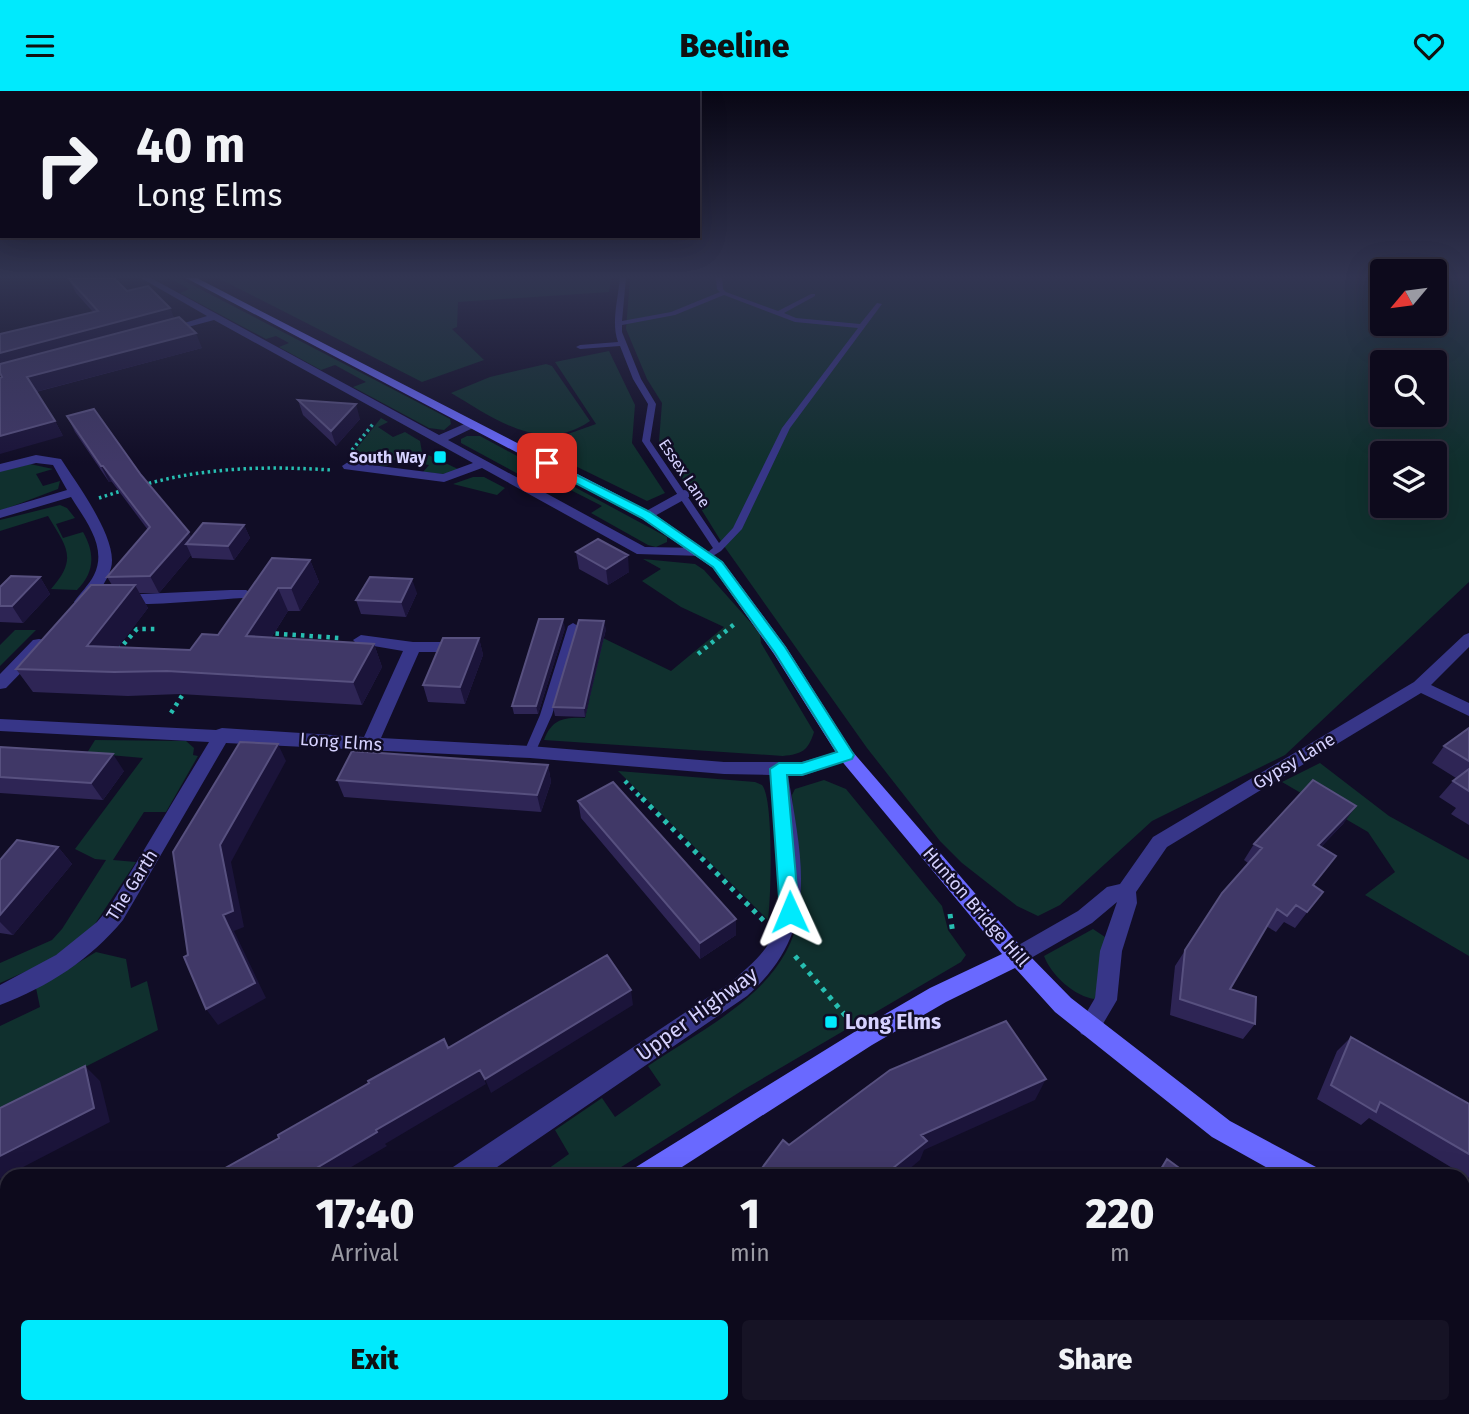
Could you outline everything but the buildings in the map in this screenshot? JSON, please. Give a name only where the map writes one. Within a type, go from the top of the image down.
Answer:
[{"type":"street","points":[[255,340],[642,551],[711,555]]},
{"type":"street","points":[[310,340],[646,515],[711,555]]},
{"type":"street","points":[[438,440],[472,424]]},
{"type":"street","points":[[0,468],[27,460],[57,462],[104,542],[108,556],[104,574],[78,604],[210,599],[246,594]]},
{"type":"street","points":[[345,462],[444,478],[481,464]]},
{"type":"street","points":[[0,514],[74,492]]},
{"type":"street","points":[[646,515],[684,494]]},
{"type":"street","name":"Hunton Bridge Hill","points":[[711,555],[780,651],[846,755],[1017,956],[1063,1005],[1221,1129],[1294,1169]]},
{"type":"street","points":[[0,684],[46,637]]},
{"type":"street","name":"Gypsy Lane","points":[[1089,1027],[1106,1000],[1111,951],[1127,903],[1126,891],[1160,842],[1420,686],[1469,638]]},
{"type":"street","points":[[361,640],[413,647],[471,648]]},
{"type":"street","points":[[370,744],[413,647]]},
{"type":"street","points":[[1420,686],[1469,710]]},
{"type":"street","name":"Long Elms","points":[[0,725],[222,734],[530,752],[724,768],[802,769],[846,755]]},
{"type":"street","name":"The Garth","points":[[0,995],[66,962],[102,933],[116,914],[222,734]]},
{"type":"street","name":"Upper Highway","points":[[471,1169],[739,989],[765,965],[781,941],[790,912],[779,769]]},
{"type":"street","name":"Gypsy Lane","points":[[1017,956],[1085,917],[1114,894],[1126,891]]},
{"type":"street","points":[[656,1169],[863,1038],[938,995],[1017,956]]},
{"type":"lane","name":"Essex Lane","points":[[621,340],[652,404],[646,441],[684,494],[711,555]]},
{"type":"lane","points":[[711,555],[737,530],[786,428],[850,340]]},
{"type":"lane","points":[[580,347],[622,344]]},
{"type":"lane","points":[[530,752],[546,715],[573,626]]},
{"type":"path","points":[[137,487],[182,475],[238,468],[269,466],[335,470],[345,462],[381,415]]},
{"type":"path","points":[[93,501],[126,490]]},
{"type":"path","points":[[698,654],[738,621]]},
{"type":"path","points":[[108,645],[122,646],[137,629],[156,629]]},
{"type":"path","points":[[264,633],[340,638]]},
{"type":"path","points":[[167,720],[188,687]]},
{"type":"path","points":[[620,776],[770,927]]},
{"type":"path","points":[[948,905],[953,934]]},
{"type":"path","points":[[789,950],[837,1002],[852,1024],[844,1028]]},
{"type":"green space","points":[[283,340],[298,340],[450,419],[451,424],[444,430],[429,428],[353,387],[366,382],[335,365],[321,370],[279,347],[289,343]]},
{"type":"green space","points":[[339,340],[463,340],[484,360],[422,382]]},
{"type":"green space","points":[[631,340],[1469,340],[1469,582],[1285,755],[1152,821],[1060,905],[1038,916],[1017,906],[962,863],[940,841],[867,748],[724,546],[659,441],[662,403],[647,379]]},
{"type":"green space","points":[[609,351],[635,405],[632,443],[665,493],[647,501],[522,440],[568,434],[596,424],[555,362]]},
{"type":"green space","points":[[546,364],[552,366],[590,421],[572,431],[536,434],[501,422],[451,393],[490,377]]},
{"type":"green space","points":[[381,418],[388,422],[378,427],[393,437],[405,432],[420,441],[422,452],[460,470],[443,474],[423,472],[429,465],[394,460],[387,466],[380,466],[379,461],[383,456],[353,453]]},
{"type":"green space","points":[[480,436],[667,537],[667,542],[656,547],[648,545],[591,513],[602,506],[547,478],[535,483],[461,443],[461,439]]},
{"type":"green space","points":[[30,464],[53,469],[36,474],[43,486],[60,481],[58,489],[0,511],[0,471]]},
{"type":"green space","points":[[473,477],[484,477],[505,488],[497,495],[453,484]]},
{"type":"green space","points":[[60,505],[67,508],[75,518],[56,524],[63,538],[83,532],[90,547],[90,569],[77,590],[51,589],[65,569],[67,553],[48,516],[0,531],[0,520]]},
{"type":"green space","points":[[643,559],[695,564],[704,570],[760,633],[761,643],[814,732],[803,750],[783,756],[544,740],[551,728],[560,721],[585,718],[603,638],[671,671],[724,627],[681,607],[642,581],[661,569]]},
{"type":"green space","points":[[15,630],[36,630],[0,666],[0,645]]},
{"type":"green space","points":[[95,740],[186,741],[194,748],[193,755],[198,756],[166,812],[144,812],[113,860],[136,862],[91,930],[47,962],[0,983],[0,963],[52,940],[62,929],[106,860],[95,859],[75,849],[143,758],[87,753]]},
{"type":"green space","points":[[1320,763],[1389,816],[1469,860],[1469,956],[1365,895],[1395,872],[1368,832],[1282,782]]},
{"type":"green space","points":[[618,771],[755,782],[762,785],[766,794],[770,828],[768,920]]},
{"type":"green space","points":[[824,780],[846,789],[942,906],[948,930],[966,955],[961,962],[743,1090],[618,1169],[548,1169],[569,1154],[555,1130],[602,1098],[615,1117],[661,1085],[648,1066],[740,1004],[761,985],[778,964],[791,941],[799,914],[800,871],[792,795],[795,789]]},
{"type":"green space","points":[[1093,929],[1105,937],[1095,999],[1072,990],[1052,970],[1044,956]]},
{"type":"green space","points":[[96,952],[126,959],[131,988],[147,981],[158,1030],[0,1110],[0,1026],[40,1007],[36,988]]},
{"type":"place","name":"South Way","points":[[440,457]]},
{"type":"place","name":"Long Elms","points":[[831,1022]]},
{"type":"route","points":[[547,463],[646,515],[682,537],[718,565],[780,651],[846,755],[802,769],[779,769],[790,912]]}]
